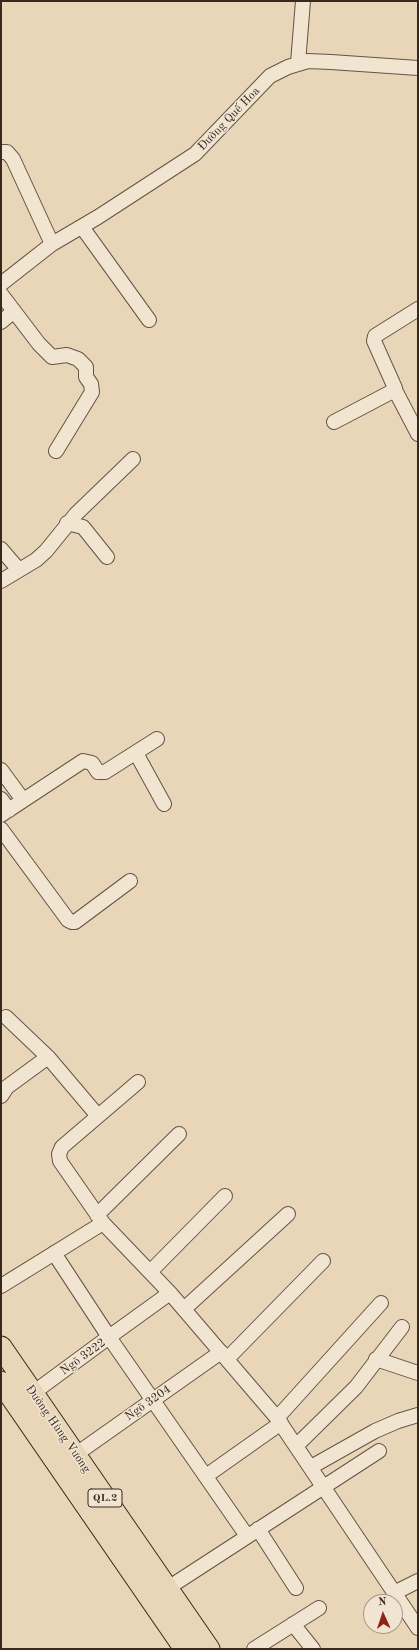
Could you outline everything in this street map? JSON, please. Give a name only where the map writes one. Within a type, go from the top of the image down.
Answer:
[{"type":"highway","name":"Đường Hùng Vương","points":[[1,1347],[209,1649]]},
{"type":"highway","name":"Đường Hùng Vương","points":[[1,1382],[185,1649]]},
{"type":"street","points":[[298,63],[303,1]]},
{"type":"street","name":"Đường Quế Hoa","points":[[1,284],[52,244],[82,227],[196,154],[270,76],[288,66],[308,61],[418,68]]},
{"type":"street","points":[[1,152],[7,152],[13,159],[52,244]]},
{"type":"street","points":[[82,227],[149,320]]},
{"type":"street","points":[[1,294],[39,344],[52,357],[67,355],[78,359],[86,367],[86,377],[91,384],[92,392],[56,451]]},
{"type":"street","points":[[418,309],[375,336],[374,341],[395,390],[418,434]]},
{"type":"street","points":[[1,322],[14,311]]},
{"type":"street","points":[[334,422],[395,390]]},
{"type":"street","points":[[1,581],[36,560],[46,551],[67,523],[133,459]]},
{"type":"street","points":[[67,523],[79,526],[87,531],[107,557]]},
{"type":"street","points":[[1,549],[19,570]]},
{"type":"street","points":[[4,808],[23,800],[83,761],[92,763],[98,772],[105,772],[156,739]]},
{"type":"street","points":[[136,753],[164,804]]},
{"type":"street","points":[[1,770],[23,800]]},
{"type":"street","points":[[1,829],[68,920],[72,922],[75,922],[130,881]]},
{"type":"street","points":[[6,1017],[48,1057],[98,1116]]},
{"type":"street","points":[[1,1096],[7,1087],[48,1057]]},
{"type":"street","points":[[138,1082],[62,1146],[59,1154],[60,1161],[100,1219],[170,1293],[279,1421],[418,1628]]},
{"type":"street","points":[[1,1286],[54,1253],[100,1219],[179,1134]]},
{"type":"street","points":[[150,1272],[225,1196]]},
{"type":"street","points":[[184,1309],[288,1214]]},
{"type":"street","name":"Ngõ 3222","points":[[33,1393],[109,1337],[54,1253]]},
{"type":"street","name":"Ngõ 3204","points":[[76,1455],[152,1400],[224,1356],[324,1261]]},
{"type":"street","points":[[170,1293],[109,1337],[206,1476],[296,1588]]},
{"type":"street","points":[[206,1476],[279,1421],[381,1303]]},
{"type":"street","points":[[296,1446],[356,1388],[376,1359],[402,1327]]},
{"type":"street","points":[[376,1359],[418,1373]]},
{"type":"street","points":[[311,1468],[375,1431],[398,1421],[418,1415]]},
{"type":"street","points":[[168,1588],[380,1451]]},
{"type":"street","points":[[394,1593],[418,1581]]},
{"type":"street","points":[[254,1649],[320,1608]]},
{"type":"street","points":[[293,1624],[313,1649]]}]
